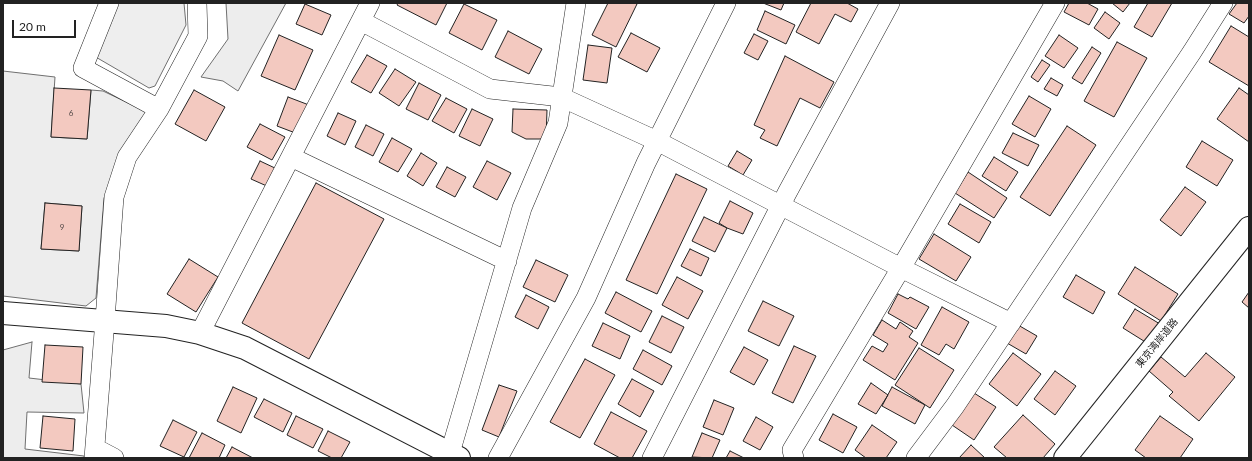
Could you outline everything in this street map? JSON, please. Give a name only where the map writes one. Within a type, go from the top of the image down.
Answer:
[{"type":"main road","name":"東京湾岸道路","points":[[1065,458],[1249,228]]},
{"type":"main road","points":[[3,313],[166,326],[200,333],[245,348],[454,455]]},
{"type":"street","points":[[110,3],[83,68],[159,109]]},
{"type":"street","points":[[114,458],[94,453],[114,197],[127,157],[159,109],[198,36],[197,3]]},
{"type":"street","points":[[200,333],[370,3]]},
{"type":"street","points":[[454,455],[506,261],[522,208],[558,123],[576,3]]},
{"type":"street","points":[[498,458],[586,298],[657,141],[726,3]]},
{"type":"street","points":[[652,458],[781,206],[890,3]]},
{"type":"street","points":[[794,458],[792,450],[1055,3]]},
{"type":"street","points":[[916,458],[955,406],[1188,59],[1223,3]]},
{"type":"street","points":[[361,21],[490,89],[561,97],[657,141],[900,268],[1011,323]]},
{"type":"street","points":[[291,156],[506,261]]},
{"type":"shaded area","points":[[116,3],[184,3],[186,25],[155,86],[149,88],[94,56]]},
{"type":"shaded area","points":[[226,3],[286,3],[238,91],[223,81],[201,77],[228,39]]},
{"type":"shaded area","points":[[3,71],[55,77],[51,137],[87,139],[91,90],[103,91],[147,112],[123,156],[104,198],[96,298],[86,306],[3,296]],"holes":[[[45,203],[82,206],[79,251],[41,249]]]},
{"type":"shaded area","points":[[32,342],[29,378],[81,384],[84,413],[27,412],[25,449],[84,456],[84,458],[3,458],[3,350]]},
{"type":"building","points":[[398,3],[447,3],[436,25],[397,5]]},
{"type":"building","points":[[608,3],[637,4],[616,47],[592,35]]},
{"type":"building","points":[[763,3],[784,3],[781,10]]},
{"type":"building","points":[[811,3],[847,3],[858,9],[851,22],[835,14],[819,44],[796,32]]},
{"type":"building","points":[[1069,3],[1087,3],[1098,9],[1089,25],[1064,12]]},
{"type":"building","points":[[1112,3],[1130,3],[1123,12]]},
{"type":"building","points":[[1148,3],[1172,3],[1152,37],[1134,27]]},
{"type":"building","points":[[1237,3],[1249,3],[1249,16],[1244,23],[1229,14]]},
{"type":"building","points":[[305,4],[331,15],[322,35],[296,24]]},
{"type":"building","points":[[464,4],[497,20],[482,50],[449,33]]},
{"type":"building","points":[[765,11],[795,25],[786,44],[757,30]]},
{"type":"building","points":[[1105,12],[1120,23],[1109,39],[1094,28]]},
{"type":"building","points":[[1231,26],[1249,37],[1249,86],[1209,62]]},
{"type":"building","points":[[508,31],[542,49],[529,74],[495,57]]},
{"type":"building","points":[[631,33],[660,48],[647,72],[618,57]]},
{"type":"building","points":[[754,34],[768,41],[758,60],[744,53]]},
{"type":"building","points":[[279,35],[313,50],[295,90],[261,76]]},
{"type":"building","points":[[1059,35],[1078,48],[1064,68],[1045,56]]},
{"type":"building","points":[[1117,42],[1147,58],[1114,117],[1084,101]]},
{"type":"building","points":[[588,45],[612,48],[607,83],[583,80]]},
{"type":"building","points":[[1092,47],[1101,53],[1082,84],[1072,78]]},
{"type":"building","points":[[367,55],[387,66],[371,93],[351,82]]},
{"type":"building","points":[[785,56],[834,82],[820,108],[800,98],[777,146],[760,138],[765,130],[754,125]]},
{"type":"building","points":[[1042,60],[1050,65],[1038,82],[1031,77]]},
{"type":"building","points":[[395,69],[416,82],[399,106],[379,93]]},
{"type":"building","points":[[1051,78],[1063,85],[1057,96],[1044,89]]},
{"type":"building","points":[[419,83],[441,95],[428,120],[406,109]]},
{"type":"building","points":[[54,88],[91,90],[87,139],[51,137]]},
{"type":"building","points":[[1239,88],[1249,95],[1249,142],[1217,119]]},
{"type":"building","points":[[194,90],[225,107],[206,141],[175,124]]},
{"type":"building","points":[[1029,96],[1051,109],[1035,137],[1012,124]]},
{"type":"building","points":[[288,97],[309,105],[298,134],[277,126]]},
{"type":"building","points":[[446,98],[467,109],[454,133],[432,121]]},
{"type":"building","points":[[472,109],[493,119],[480,146],[459,136]]},
{"type":"building","points":[[513,109],[547,110],[546,139],[526,139],[512,132]]},
{"type":"building","points":[[338,113],[356,121],[345,145],[327,136]]},
{"type":"building","points":[[260,124],[285,137],[272,160],[247,147]]},
{"type":"building","points":[[366,125],[384,134],[373,156],[355,147]]},
{"type":"building","points":[[1067,126],[1096,145],[1050,216],[1020,197]]},
{"type":"building","points":[[1013,133],[1039,145],[1028,166],[1002,153]]},
{"type":"building","points":[[392,138],[412,149],[398,172],[379,162]]},
{"type":"building","points":[[1202,141],[1233,160],[1217,186],[1186,167]]},
{"type":"building","points":[[737,151],[752,160],[743,175],[728,166]]},
{"type":"building","points":[[421,153],[437,163],[423,186],[407,176]]},
{"type":"building","points":[[994,157],[1018,172],[1006,191],[982,176]]},
{"type":"building","points":[[260,161],[277,169],[269,187],[251,179]]},
{"type":"building","points":[[487,161],[511,173],[497,200],[473,187]]},
{"type":"building","points":[[447,167],[466,177],[455,197],[436,187]]},
{"type":"building","points":[[968,172],[1007,198],[994,218],[955,193]]},
{"type":"building","points":[[676,174],[707,189],[657,294],[626,280]]},
{"type":"building","points":[[316,183],[384,219],[309,359],[242,323]]},
{"type":"building","points":[[1185,187],[1206,202],[1181,236],[1160,220]]},
{"type":"building","points":[[730,201],[753,213],[743,234],[727,228],[719,223]]},
{"type":"building","points":[[45,203],[82,206],[79,251],[41,249]]},
{"type":"building","points":[[960,204],[991,222],[979,243],[948,224]]},
{"type":"building","points":[[704,217],[727,228],[715,252],[692,241]]},
{"type":"building","points":[[934,234],[971,257],[956,281],[919,259]]},
{"type":"building","points":[[690,249],[709,258],[701,276],[681,266]]},
{"type":"building","points":[[189,259],[218,277],[196,312],[167,294]]},
{"type":"building","points":[[536,260],[568,275],[555,302],[523,287]]},
{"type":"building","points":[[1135,267],[1178,294],[1161,321],[1118,294]]},
{"type":"building","points":[[1076,275],[1105,292],[1093,314],[1063,297]]},
{"type":"building","points":[[677,277],[703,291],[688,319],[662,305]]},
{"type":"building","points":[[616,292],[652,311],[641,332],[605,313]]},
{"type":"building","points":[[1249,292],[1249,308],[1242,302]]},
{"type":"building","points":[[898,294],[908,299],[910,297],[929,307],[916,329],[888,313]]},
{"type":"building","points":[[526,295],[549,307],[538,329],[515,317]]},
{"type":"building","points":[[763,301],[794,316],[779,346],[748,331]]},
{"type":"building","points":[[942,307],[969,322],[954,349],[946,344],[939,355],[921,345]]},
{"type":"building","points":[[1135,309],[1160,324],[1147,343],[1123,328]]},
{"type":"building","points":[[662,316],[684,327],[671,353],[649,342]]},
{"type":"building","points":[[882,320],[896,329],[900,322],[913,331],[909,337],[918,343],[895,380],[863,360],[872,346],[883,352],[888,344],[873,335]]},
{"type":"building","points":[[603,323],[630,336],[620,359],[592,346]]},
{"type":"building","points":[[1018,325],[1037,336],[1026,354],[1007,343]]},
{"type":"building","points":[[45,345],[83,347],[81,384],[42,382]]},
{"type":"building","points":[[794,346],[816,356],[793,403],[772,393]]},
{"type":"building","points":[[744,347],[768,360],[754,385],[730,372]]},
{"type":"building","points":[[919,348],[954,370],[930,408],[895,385]]},
{"type":"building","points":[[643,350],[672,366],[662,385],[633,369]]},
{"type":"building","points":[[1013,353],[1041,374],[1017,406],[989,384]]},
{"type":"building","points":[[1206,353],[1235,377],[1199,421],[1169,396],[1173,392],[1149,371],[1161,357],[1185,377]]},
{"type":"building","points":[[585,359],[615,375],[580,438],[550,422]]},
{"type":"building","points":[[1055,371],[1076,386],[1055,415],[1034,399]]},
{"type":"building","points":[[632,379],[654,391],[640,417],[618,404]]},
{"type":"building","points":[[871,383],[888,395],[876,414],[858,404]]},
{"type":"building","points":[[499,385],[517,391],[499,437],[482,430]]},
{"type":"building","points":[[233,387],[257,398],[241,433],[217,421]]},
{"type":"building","points":[[892,387],[925,405],[915,424],[882,406]]},
{"type":"building","points":[[974,393],[996,407],[974,440],[952,425]]},
{"type":"building","points":[[264,399],[292,413],[283,432],[254,417]]},
{"type":"building","points":[[714,400],[734,408],[723,435],[703,427]]},
{"type":"building","points":[[611,412],[647,431],[632,458],[620,458],[594,444]]},
{"type":"building","points":[[833,414],[857,427],[843,453],[819,440]]},
{"type":"building","points":[[1023,415],[1055,444],[1043,458],[1007,458],[994,447]]},
{"type":"building","points":[[43,416],[75,419],[73,451],[40,448]]},
{"type":"building","points":[[296,416],[323,429],[313,448],[287,435]]},
{"type":"building","points":[[1160,416],[1193,439],[1180,458],[1146,458],[1135,450]]},
{"type":"building","points":[[756,417],[773,427],[760,450],[743,441]]},
{"type":"building","points":[[173,420],[197,432],[184,457],[160,446]]},
{"type":"building","points":[[872,425],[897,442],[886,458],[866,458],[855,450]]},
{"type":"building","points":[[328,431],[350,442],[341,458],[332,458],[318,451]]},
{"type":"building","points":[[202,433],[225,445],[219,458],[189,458]]},
{"type":"building","points":[[702,433],[720,440],[712,458],[692,457]]},
{"type":"building","points":[[971,445],[985,458],[959,458]]},
{"type":"building","points":[[232,447],[253,458],[226,458]]},
{"type":"building","points":[[730,451],[744,458],[726,458]]}]
